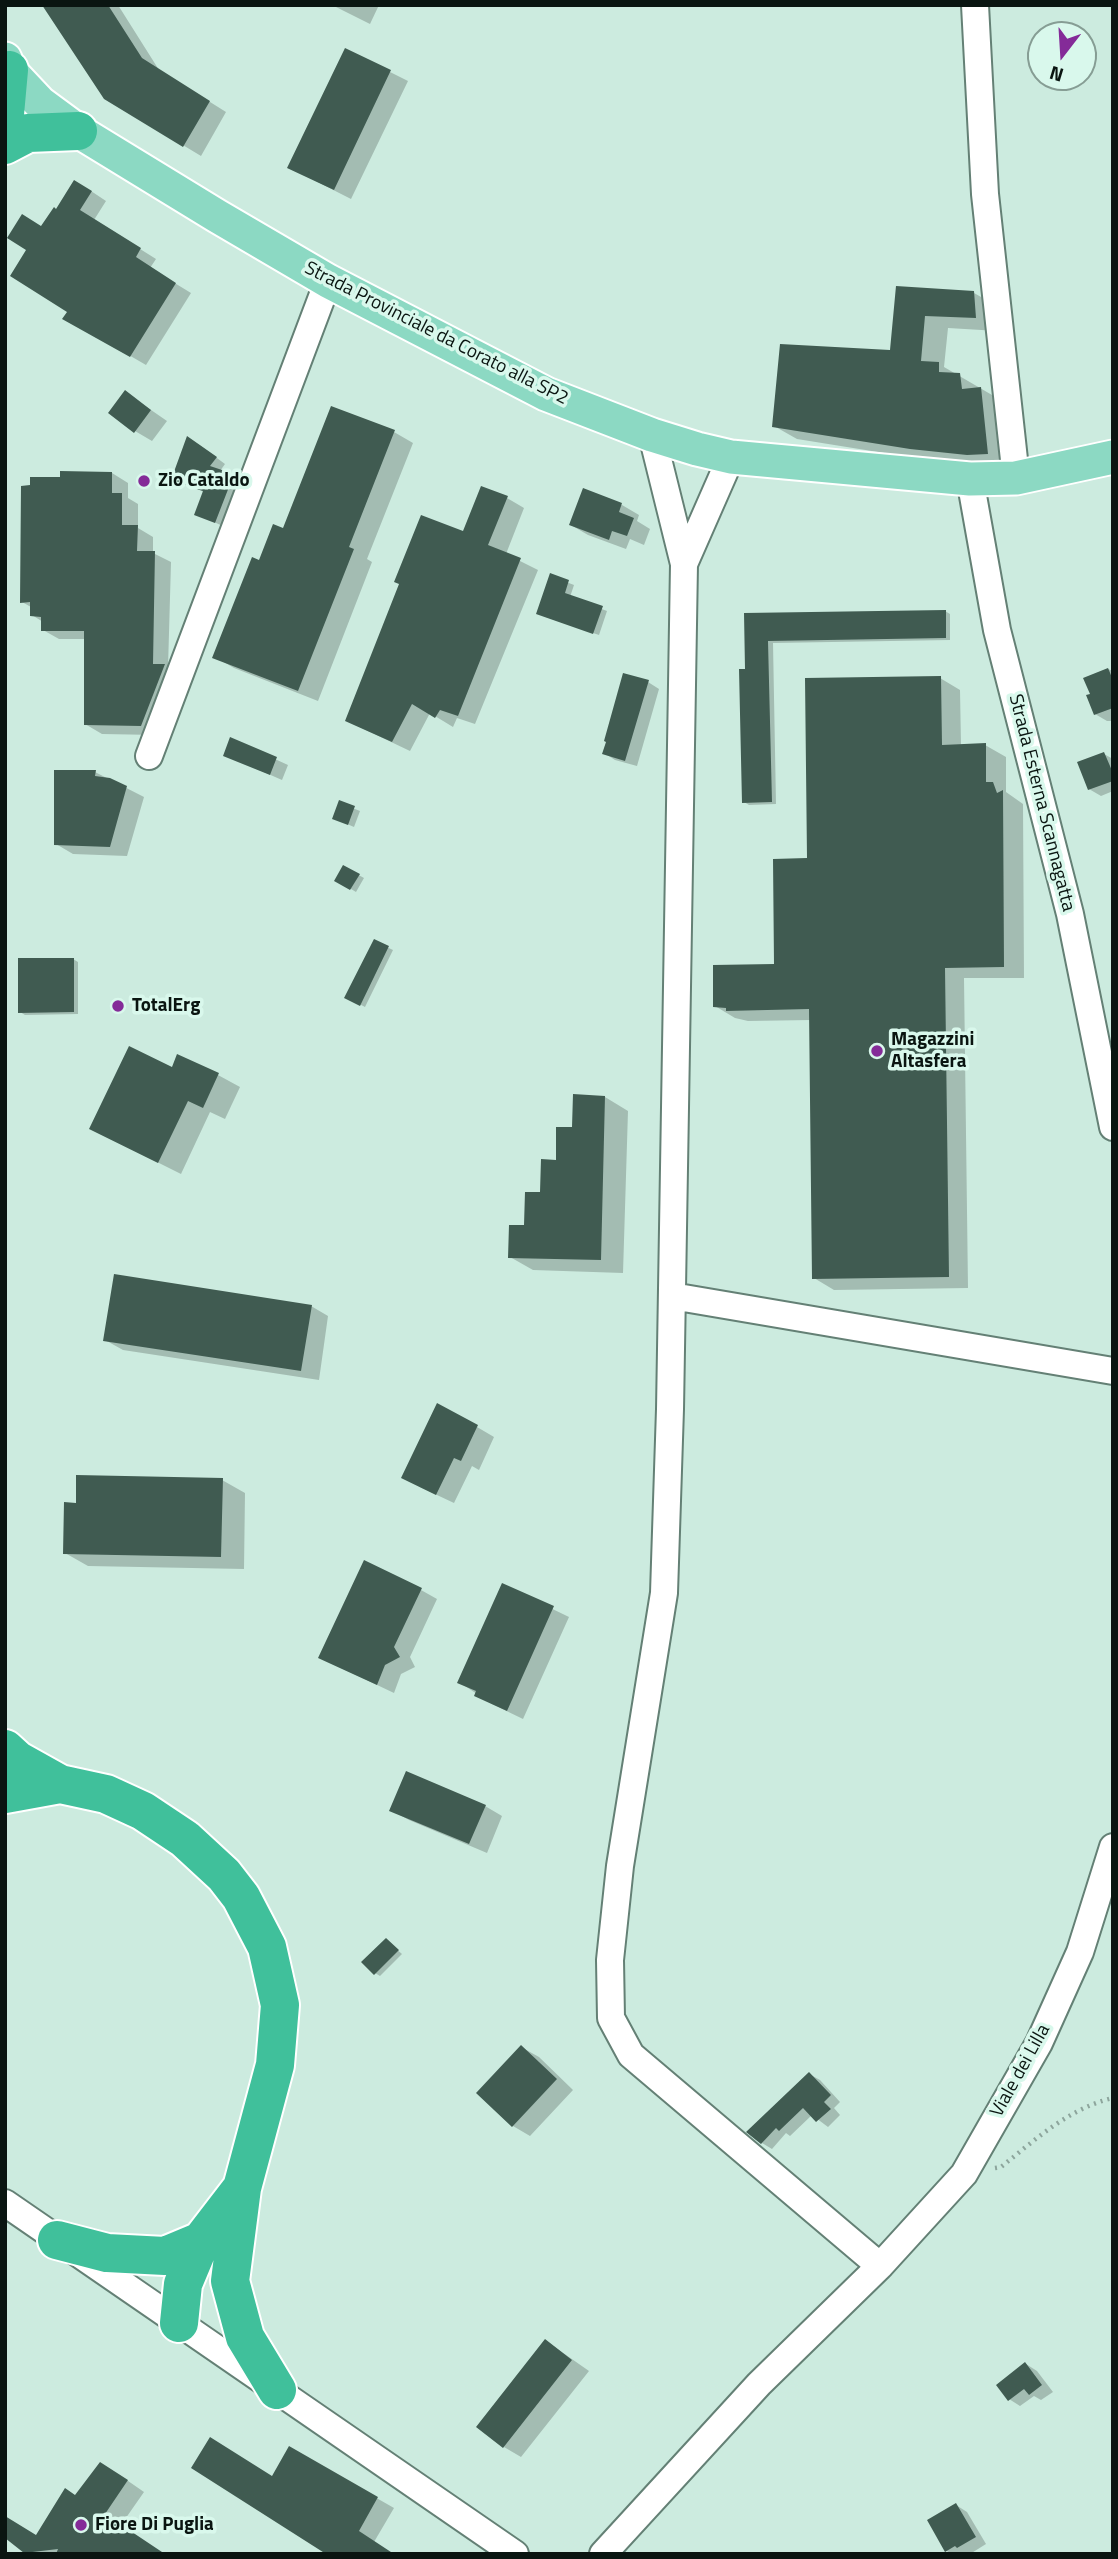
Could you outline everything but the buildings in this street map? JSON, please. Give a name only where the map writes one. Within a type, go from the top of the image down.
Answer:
[{"type":"highway","points":[[5,114],[7,65]]},
{"type":"highway","points":[[5,145],[28,133],[79,131]]},
{"type":"highway","points":[[5,1749],[17,1760],[60,1784],[106,1794],[143,1811],[185,1839],[224,1875],[240,1897],[267,1947],[280,2005],[275,2065],[242,2188],[230,2281],[245,2337],[277,2390]]},
{"type":"highway","points":[[5,1794],[60,1784]]},
{"type":"highway","points":[[179,2323],[183,2284],[201,2241],[242,2188]]},
{"type":"highway","points":[[57,2240],[107,2253],[165,2256],[201,2241]]},
{"type":"highway","points":[[179,2323],[209,2304],[230,2281]]},
{"type":"main road","name":"Strada Provinciale da Corato alla SP2","points":[[7,65],[40,103],[79,131],[328,281],[546,394],[652,435],[731,457],[970,479],[1016,478],[1113,457]]},
{"type":"street","points":[[975,5],[985,194],[1016,478]]},
{"type":"street","points":[[149,756],[328,281]]},
{"type":"street","points":[[652,435],[684,564],[672,1296],[664,1593],[620,1866],[610,1960],[611,2018],[631,2055],[880,2266]]},
{"type":"street","points":[[684,564],[731,457]]},
{"type":"street","name":"Strada Esterna Scannagatta","points":[[970,479],[997,630],[1070,915],[1113,1127]]},
{"type":"street","points":[[672,1296],[1113,1371]]},
{"type":"street","name":"Viale dei Lilla","points":[[603,2554],[759,2384],[880,2266],[964,2174],[1039,2043],[1080,1952],[1113,1847]]},
{"type":"street","points":[[5,2203],[515,2554]]},
{"type":"path","points":[[964,2174],[1001,2167],[1064,2117],[1098,2101],[1113,2098]]},
{"type":"place","name":"Zio Cataldo","points":[[144,481]]},
{"type":"place","name":"TotalErg","points":[[118,1006]]},
{"type":"place","name":"Magazzini Altasfera","points":[[877,1051]]},
{"type":"place","name":"Fiore Di Puglia","points":[[81,2525]]}]
